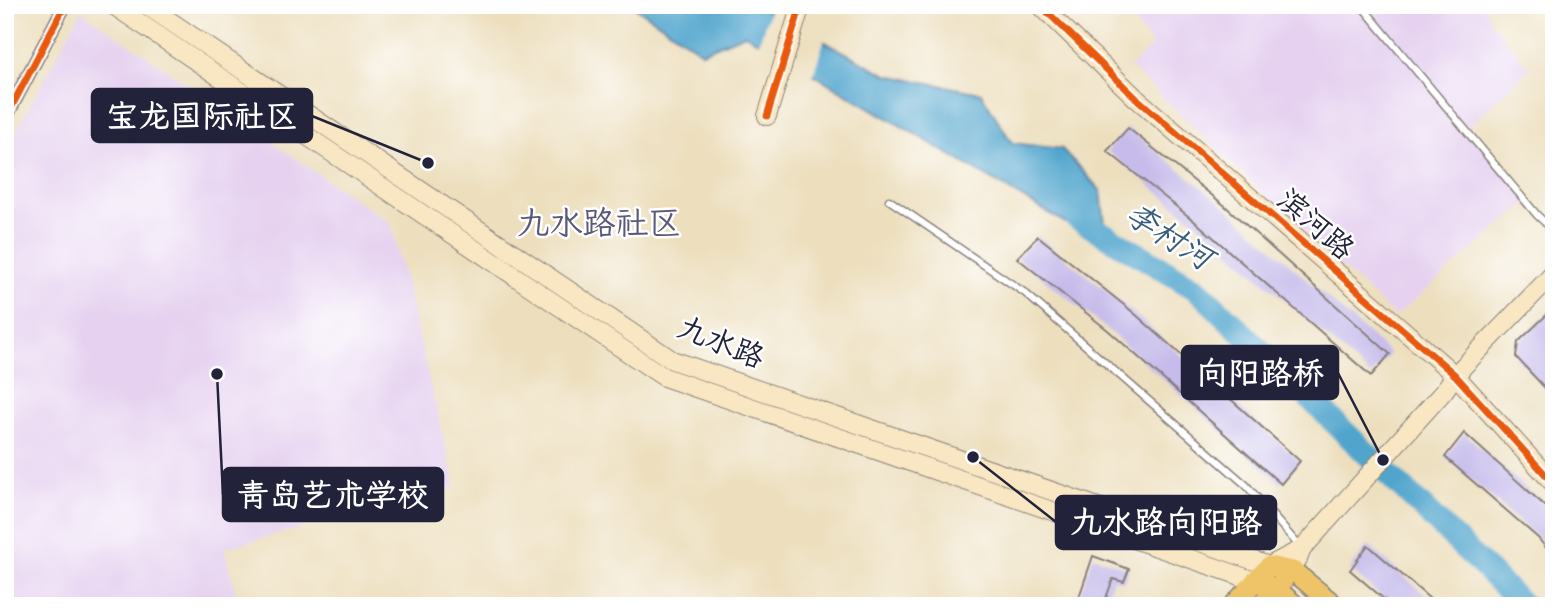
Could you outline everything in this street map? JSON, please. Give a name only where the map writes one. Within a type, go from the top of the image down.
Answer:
[{"type":"main road","name":"九水路","points":[[113,5],[664,377],[1255,581],[1276,589],[1296,606]]},
{"type":"main road","name":"九水路","points":[[146,5],[672,360],[1269,566],[1293,571],[1336,606]]},
{"type":"main road","points":[[767,116],[801,5]]},
{"type":"main road","name":"滨河路","points":[[1040,5],[1147,107],[1455,376],[1554,484]]},
{"type":"main road","points":[[1260,606],[1293,571],[1302,549],[1318,530],[1455,376],[1554,273]]},
{"type":"main road","points":[[1233,606],[1269,566],[1302,549]]},
{"type":"street","points":[[5,119],[65,5]]},
{"type":"lane","points":[[1361,5],[1536,215],[1554,231]]},
{"type":"lane","points":[[889,200],[1026,293],[1246,485],[1302,549]]},
{"type":"shaded area","points":[[1120,5],[1485,5],[1490,21],[1530,68],[1468,127],[1529,201],[1395,317],[1130,67],[1153,45]]},
{"type":"shaded area","points":[[81,11],[391,224],[456,488],[224,548],[239,606],[5,606],[5,152]]},
{"type":"water","points":[[632,5],[756,5],[887,75],[981,93],[1012,143],[1062,149],[1101,191],[1108,248],[745,34],[702,52]]},
{"type":"pier","points":[[770,9],[825,38],[812,78],[758,46]]},
{"type":"building","points":[[1128,128],[1224,205],[1390,354],[1371,376],[1198,224],[1107,151]]},
{"type":"building","points":[[1038,236],[1134,313],[1300,461],[1281,484],[1109,331],[1017,258]]},
{"type":"building","points":[[1554,308],[1554,345],[1548,351],[1554,357],[1554,382],[1546,389],[1516,357],[1518,342]]},
{"type":"building","points":[[1464,433],[1554,514],[1554,558],[1538,538],[1445,457]]},
{"type":"building","points":[[1368,545],[1438,606],[1392,606],[1350,570]]},
{"type":"building","points":[[1093,556],[1129,569],[1124,582],[1113,579],[1103,606],[1076,606]]},
{"type":"waterway","name":"李村河","points":[[1077,218],[1198,290],[1524,606]]},
{"type":"cycle path","points":[[5,119],[65,5]]},
{"type":"cycle path","points":[[767,116],[801,5]]},
{"type":"cycle path","points":[[1040,5],[1136,98],[1455,375],[1554,484]]},
{"type":"place","name":"宝龙国际社区","points":[[428,163]]},
{"type":"place","name":"青岛艺术学校","points":[[217,374]]},
{"type":"place","name":"九水路向阳路","points":[[973,457]]},
{"type":"place","name":"向阳路桥","points":[[1383,460]]},
{"type":"district","name":"九水路社区","points":[[599,223]]}]
